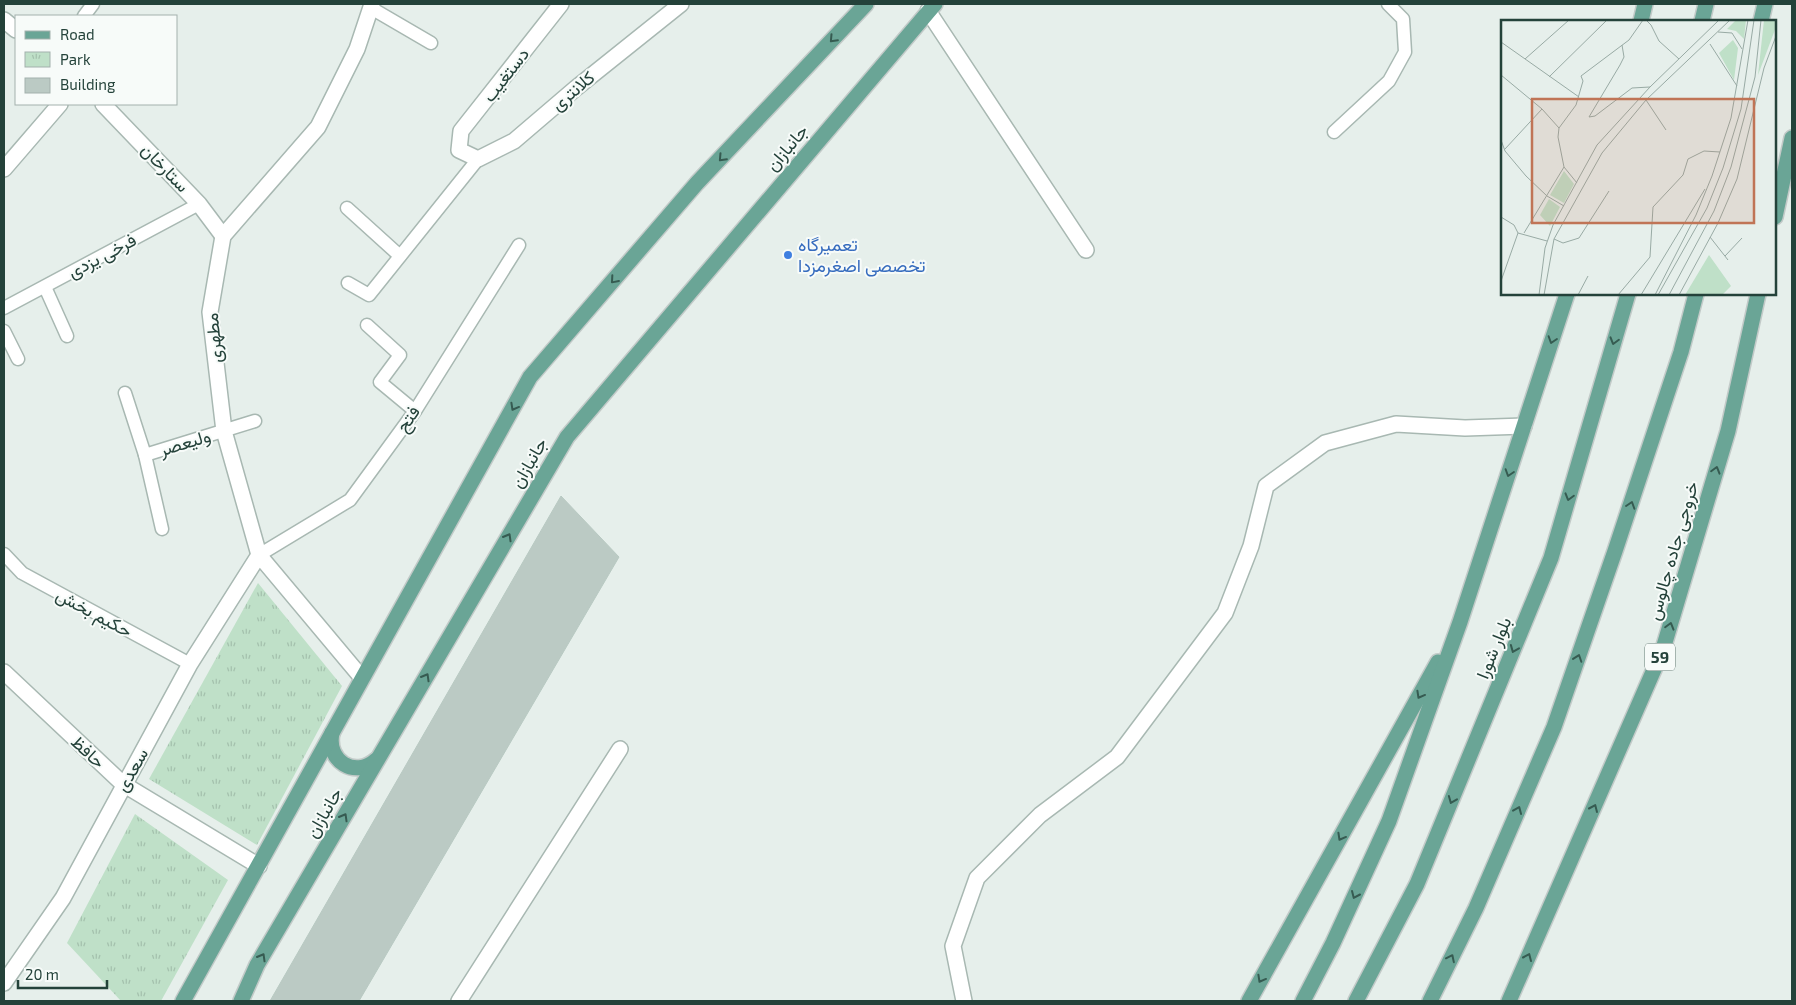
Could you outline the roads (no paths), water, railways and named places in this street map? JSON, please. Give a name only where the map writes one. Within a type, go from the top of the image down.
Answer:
[{"type":"main road","name":"جانبازان","points":[[183,1001],[530,377],[697,183],[866,4]]},
{"type":"main road","points":[[1641,20],[1645,4]]},
{"type":"main road","points":[[1702,20],[1706,4]]},
{"type":"main road","points":[[1761,20],[1765,4]]},
{"type":"main road","name":"جانبازان","points":[[241,1001],[257,965],[566,437],[931,7]]},
{"type":"main road","points":[[1776,213],[1792,138]]},
{"type":"main road","points":[[1303,1001],[1333,943],[1388,821],[1460,622],[1567,295]]},
{"type":"main road","name":"بلوار شورا","points":[[1356,1001],[1418,884],[1551,558],[1628,295]]},
{"type":"main road","points":[[1430,1001],[1476,908],[1554,727],[1681,352],[1696,295]]},
{"type":"main road","name":"خروجی جاده چالوس","points":[[1509,1001],[1664,649],[1728,431],[1758,295]]},
{"type":"main road","points":[[1249,1001],[1460,622]]},
{"type":"main road","points":[[332,732],[331,747],[337,760],[343,764],[350,767],[364,767],[377,760]]},
{"type":"street","name":"دستغیب","points":[[478,160],[459,150],[461,131],[562,4]]},
{"type":"street","name":"کلانتری","points":[[478,160],[514,141],[576,88],[681,4]]},
{"type":"street","points":[[223,236],[318,127],[357,49],[372,6]]},
{"type":"street","points":[[931,7],[1086,250]]},
{"type":"street","points":[[4,20],[15,29]]},
{"type":"street","points":[[4,169],[59,105]]},
{"type":"street","name":"ستارخان","points":[[104,105],[200,204],[223,236]]},
{"type":"street","name":"مطهری","points":[[223,236],[210,312],[224,431],[259,555],[362,678]]},
{"type":"street","points":[[964,1001],[953,946],[977,878],[1040,815],[1117,757],[1225,613],[1251,546],[1266,486],[1324,443],[1396,424],[1465,428],[1524,426]]},
{"type":"street","name":"سعدی","points":[[4,983],[63,898],[123,784],[160,721],[190,664],[259,555]]},
{"type":"street","name":"حافظ","points":[[4,672],[123,784],[259,866]]},
{"type":"street","points":[[459,1001],[620,749]]},
{"type":"lane","points":[[85,15],[93,4]]},
{"type":"lane","points":[[1334,132],[1388,81],[1405,52],[1403,19],[1388,4]]},
{"type":"lane","points":[[372,6],[431,43]]},
{"type":"lane","points":[[348,283],[368,295],[478,160]]},
{"type":"lane","name":"فرخی یزدی","points":[[4,308],[200,204]]},
{"type":"lane","points":[[347,208],[400,256]]},
{"type":"lane","name":"فتح","points":[[259,555],[350,500],[415,411],[519,246]]},
{"type":"lane","points":[[45,287],[67,336]]},
{"type":"lane","points":[[367,325],[400,355],[380,382],[415,411]]},
{"type":"lane","points":[[4,331],[18,359]]},
{"type":"lane","points":[[125,393],[145,455],[162,529]]},
{"type":"lane","name":"ولیعصر","points":[[145,455],[255,421]]},
{"type":"lane","name":"حکیم بخش","points":[[4,554],[22,573],[190,664]]},
{"type":"place","name":"تعمیرگاه تخصصی اصغرمزدا","points":[[788,255]]}]
